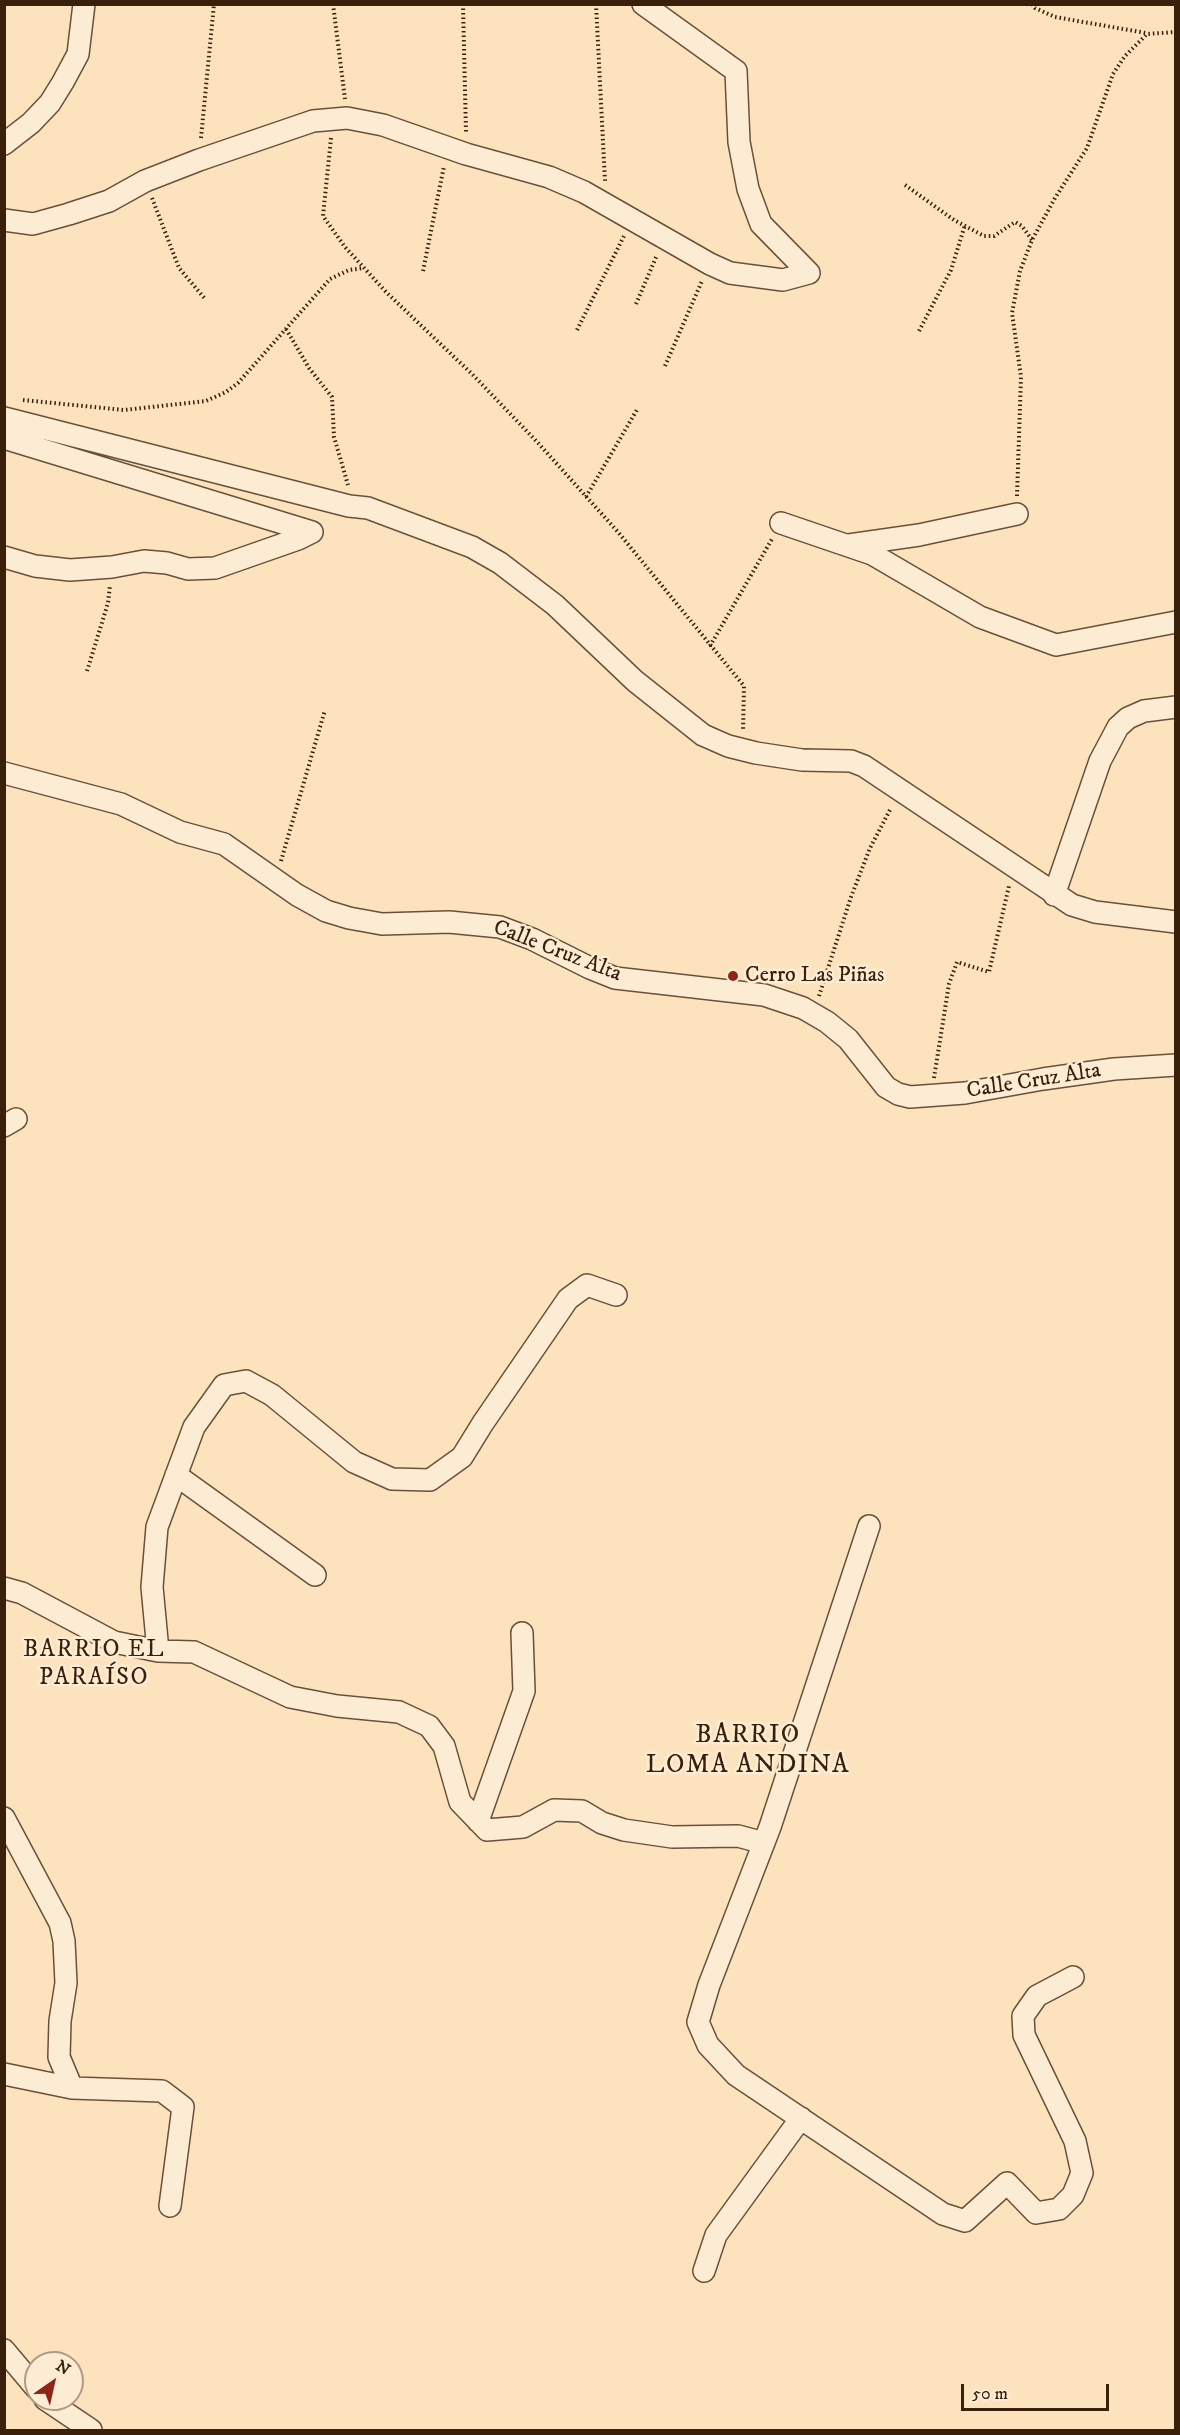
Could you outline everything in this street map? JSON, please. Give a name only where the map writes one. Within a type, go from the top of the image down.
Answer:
[{"type":"street","points":[[4,144],[31,123],[50,104],[63,82],[78,54],[84,4]]},
{"type":"street","points":[[4,220],[33,224],[69,214],[110,201],[145,181],[199,160],[312,121],[340,119],[383,125],[457,151],[549,177],[606,204],[710,264],[730,273],[783,280],[809,273],[761,224],[748,189],[739,142],[736,70],[643,4]]},
{"type":"street","points":[[4,418],[368,508],[472,547],[500,563],[555,605],[635,681],[704,735],[743,750],[802,760],[851,761],[864,766],[1072,905],[1095,912],[1176,922]]},
{"type":"street","points":[[4,438],[312,531],[298,539],[214,568],[188,569],[167,563],[144,561],[112,567],[70,570],[35,566],[4,557]]},
{"type":"street","points":[[846,545],[919,536],[1017,514]]},
{"type":"street","points":[[782,523],[872,554],[980,616],[1056,645],[1176,622]]},
{"type":"street","points":[[1054,895],[1100,761],[1118,727],[1128,718],[1144,711],[1176,707]]},
{"type":"street","name":"Calle Cruz Alta","points":[[4,773],[121,804],[180,832],[224,844],[297,895],[326,911],[349,918],[382,924],[449,922],[500,927],[532,939],[615,978],[764,995],[803,1008],[827,1022],[848,1039],[886,1087],[898,1094],[910,1097],[965,1093],[1114,1069],[1176,1065]]},
{"type":"street","points":[[158,1651],[152,1587],[157,1527],[194,1427],[224,1385],[246,1381],[272,1395],[354,1462],[392,1479],[430,1480],[462,1457],[568,1299],[587,1286],[616,1295]]},
{"type":"street","points":[[176,1475],[315,1575]]},
{"type":"street","points":[[869,1526],[764,1843],[709,1984],[698,2022],[708,2045],[736,2074],[943,2214],[965,2221],[1007,2183],[1036,2212],[1059,2210],[1073,2194],[1082,2173],[1075,2141],[1023,2035],[1023,2016],[1036,1996],[1073,1977]]},
{"type":"street","points":[[4,1588],[22,1593],[114,1642],[158,1651],[195,1652],[290,1697],[337,1706],[399,1712],[429,1726],[444,1746],[460,1802],[487,1830],[523,1827],[554,1810],[582,1811],[602,1823],[624,1830],[672,1837],[738,1836],[764,1843]]},
{"type":"street","points":[[478,1821],[524,1691],[522,1633]]},
{"type":"street","points":[[4,1818],[11,1848],[60,1923],[64,1941],[66,1983],[60,2021],[58,2057],[72,2088]]},
{"type":"street","points":[[4,2074],[72,2088],[162,2091],[183,2107],[170,2206]]},
{"type":"street","points":[[704,2271],[716,2235],[801,2118]]},
{"type":"street","points":[[4,2350],[24,2374]]},
{"type":"street","points":[[63,2411],[91,2430]]},
{"type":"path","points":[[199,160],[214,4]]},
{"type":"path","points":[[333,4],[340,119],[323,216],[386,292],[472,374],[618,532],[744,686],[743,750]]},
{"type":"path","points":[[423,271],[457,151],[463,4]]},
{"type":"path","points":[[596,4],[606,204]]},
{"type":"path","points":[[1032,4],[1035,8],[1055,17],[1147,34],[1176,32]]},
{"type":"path","points":[[1017,514],[1021,377],[1012,313],[1020,271],[1032,240],[1055,198],[1087,148],[1113,74],[1125,57],[1147,34]]},
{"type":"path","points":[[145,181],[179,268],[206,300]]},
{"type":"path","points":[[905,185],[984,236],[994,236],[1015,222],[1022,226],[1032,240]]},
{"type":"path","points":[[577,330],[633,219]]},
{"type":"path","points":[[919,331],[951,270],[965,225]]},
{"type":"path","points":[[636,304],[664,238]]},
{"type":"path","points":[[665,366],[710,264]]},
{"type":"path","points":[[15,400],[124,410],[206,401],[226,392],[252,369],[330,279],[349,270],[364,268]]},
{"type":"path","points":[[286,329],[309,368],[332,397],[334,437],[355,506]]},
{"type":"path","points":[[586,497],[638,408]]},
{"type":"path","points":[[710,646],[782,523]]},
{"type":"path","points":[[87,671],[108,603],[112,567]]},
{"type":"path","points":[[276,879],[325,710]]},
{"type":"path","points":[[813,1014],[863,868],[900,790]]},
{"type":"path","points":[[931,1095],[949,984],[957,962],[989,972],[1014,867]]},
{"type":"place","name":"Cerro Las Piñas","points":[[733,976]]},
{"type":"district","name":"BARRIO EL PARAÍSO","points":[[94,1665]]},
{"type":"district","name":"BARRIO LOMA ANDINA","points":[[748,1752]]}]
